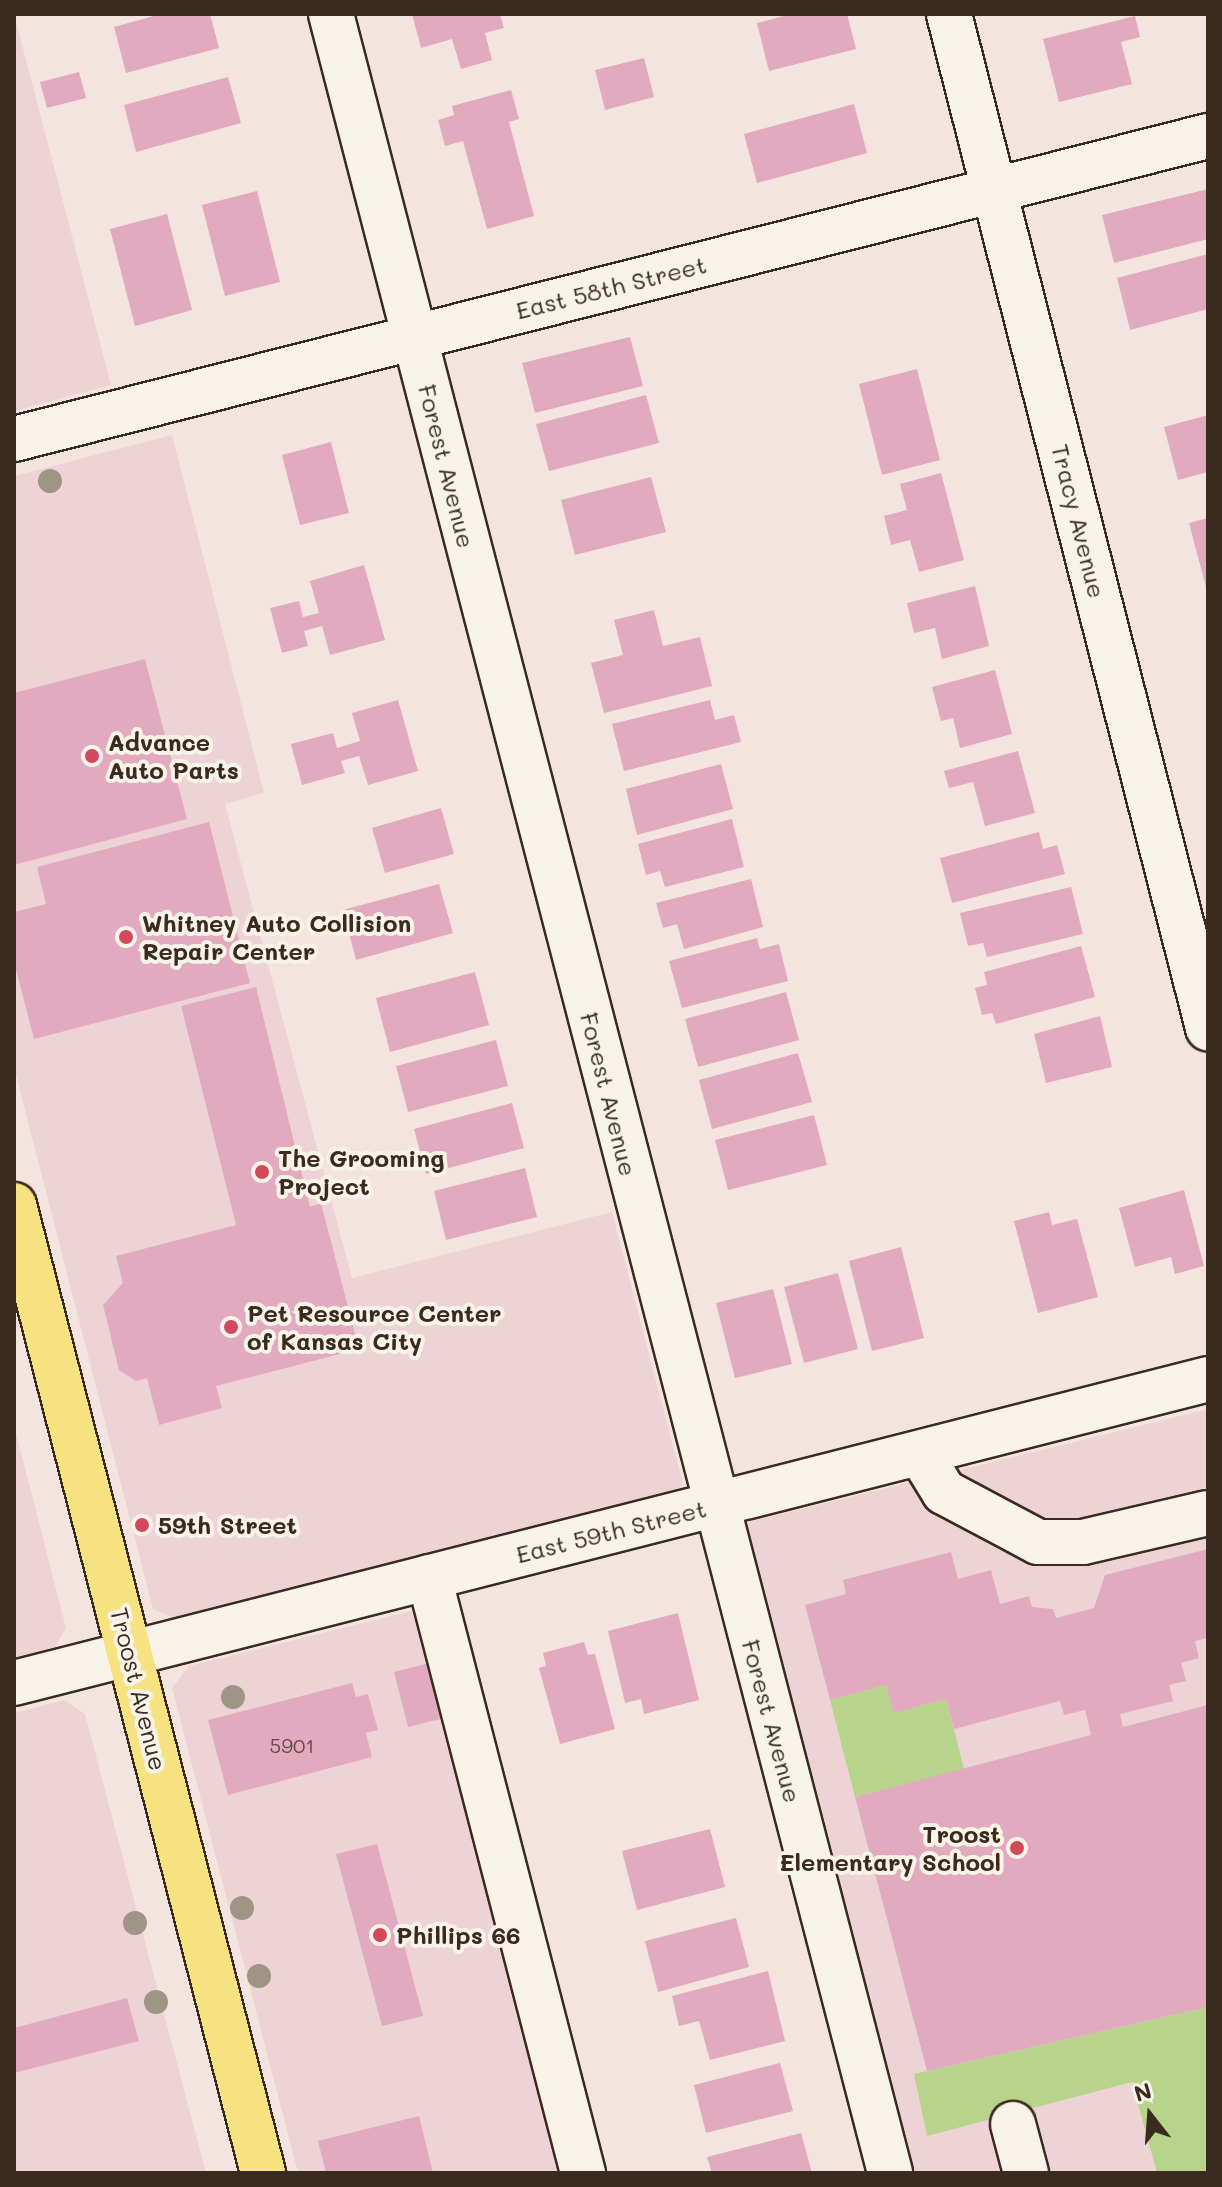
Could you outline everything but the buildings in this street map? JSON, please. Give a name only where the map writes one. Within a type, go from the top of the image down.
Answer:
[{"type":"main road","name":"Troost Avenue","points":[[14,1205],[263,2173]]},
{"type":"street","name":"Forest Avenue","points":[[331,14],[890,2173]]},
{"type":"street","name":"Tracy Avenue","points":[[949,14],[1208,1028]]},
{"type":"street","name":"East 58th Street","points":[[14,439],[1208,136]]},
{"type":"street","name":"East 59th Street","points":[[14,1683],[1208,1379]]},
{"type":"street","points":[[920,1453],[944,1492],[1038,1542],[1083,1542],[1208,1513]]},
{"type":"street","points":[[429,1577],[583,2173]]},
{"type":"street","points":[[1013,2124],[1026,2173]]},
{"type":"shaded area","points":[[14,14],[111,385],[14,411]]},
{"type":"shaded area","points":[[172,435],[264,793],[225,804],[352,1278],[612,1212],[683,1484],[673,1493],[178,1620],[153,1609],[14,1067],[14,476]]},
{"type":"shaded area","name":"Troost Elementary School","points":[[1208,1409],[1208,2173],[910,2173],[741,1524]]},
{"type":"shaded area","points":[[14,1425],[66,1628],[55,1647],[14,1660]]},
{"type":"shaded area","points":[[427,1607],[572,2173],[298,2173],[172,1688],[189,1666]]},
{"type":"shaded area","points":[[64,1700],[85,1714],[206,2173],[14,2173],[14,1713]]},
{"type":"green space","points":[[886,1685],[894,1712],[946,1699],[964,1769],[855,1797],[830,1700]]},
{"type":"green space","points":[[1208,2007],[1208,2173],[1157,2173],[1132,2082],[927,2136],[914,2074]]},
{"type":"place","name":"Advance Auto Parts","points":[[92,756]]},
{"type":"place","name":"Whitney Auto Collision Repair Center","points":[[126,937]]},
{"type":"place","name":"The Grooming Project","points":[[262,1172]]},
{"type":"place","name":"Pet Resource Center of Kansas City","points":[[231,1327]]},
{"type":"place","name":"59th Street","points":[[142,1525]]},
{"type":"place","name":"Troost Elementary School","points":[[1017,1848]]},
{"type":"place","name":"Phillips 66","points":[[380,1935]]}]
